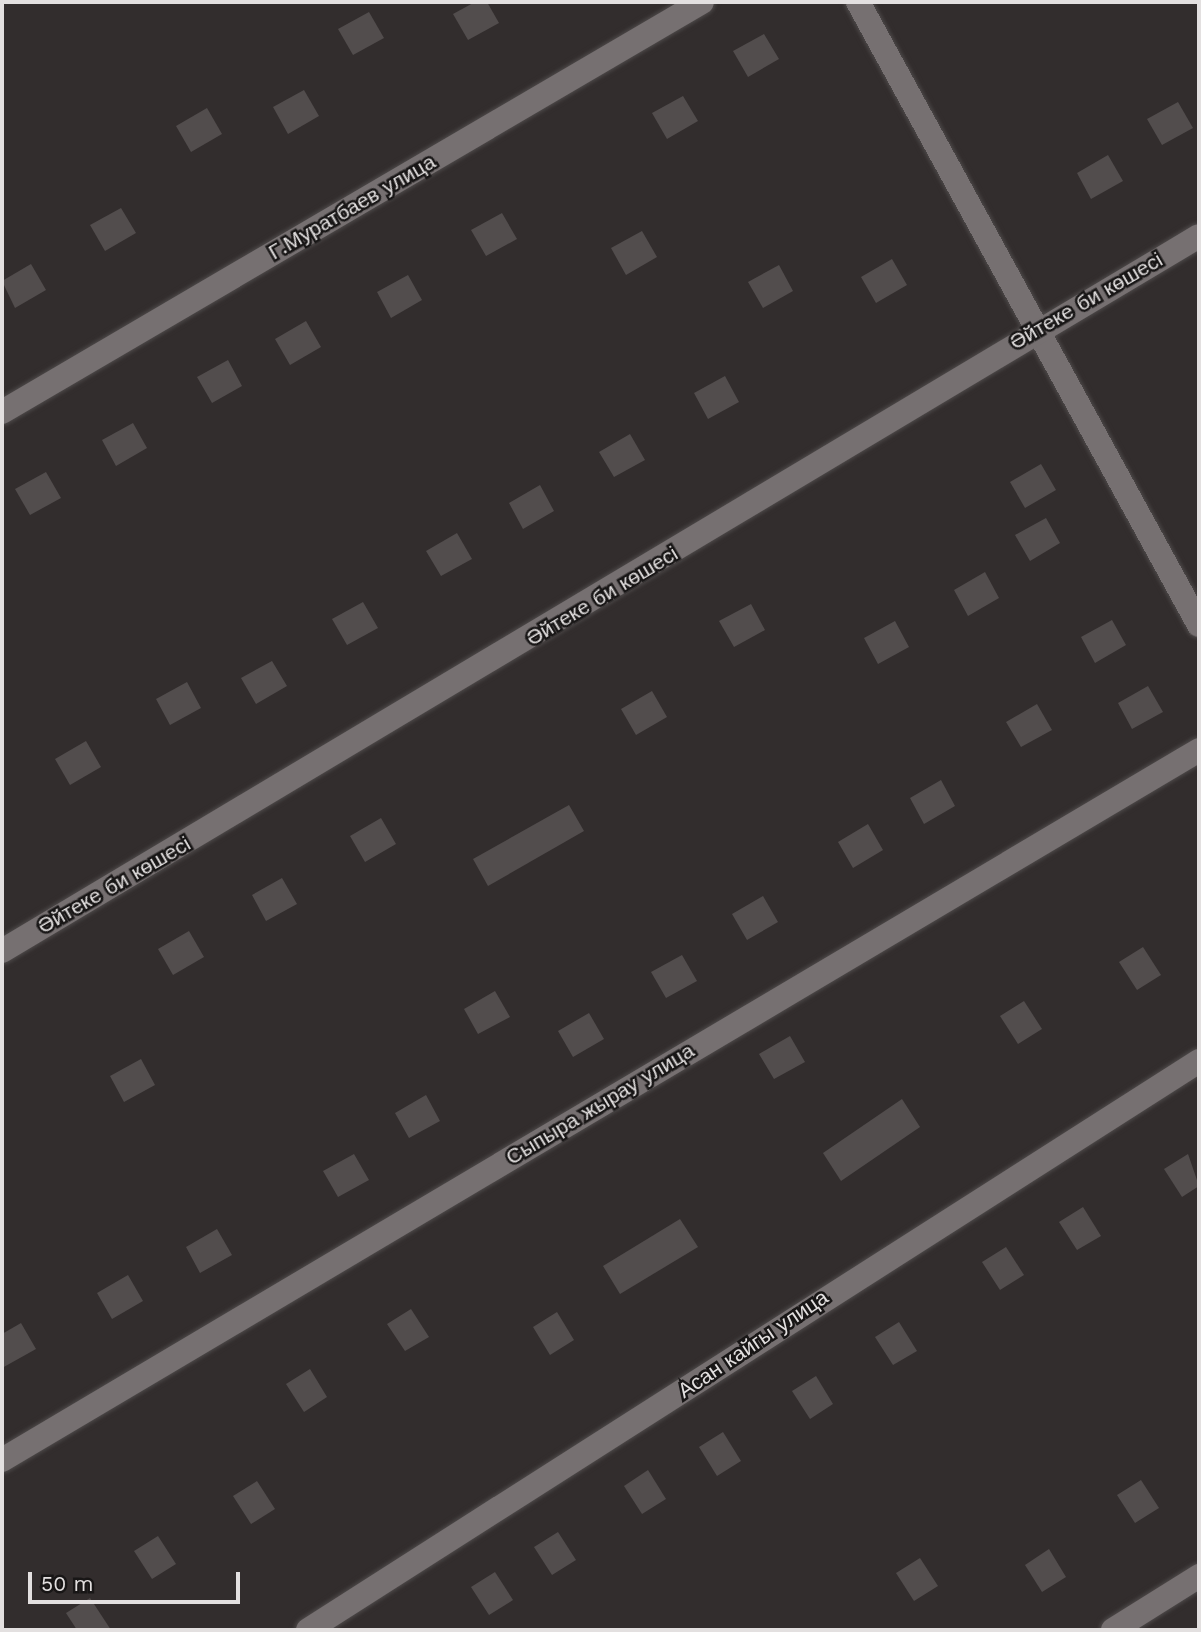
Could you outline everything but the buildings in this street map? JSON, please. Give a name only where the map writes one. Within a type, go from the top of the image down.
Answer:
[{"type":"street","name":"Г.Муратбаев улица","points":[[2,412],[702,2]]},
{"type":"street","points":[[858,2],[1199,625]]},
{"type":"street","name":"Әйтеке би көшесі","points":[[2,951],[437,695],[1037,328],[1199,236]]},
{"type":"street","name":"Сыпыра жырау улица","points":[[2,1460],[1199,750]]},
{"type":"street","name":"Асан кайгы улица","points":[[308,1630],[1199,1061]]},
{"type":"street","points":[[1113,1630],[1199,1576]]}]
